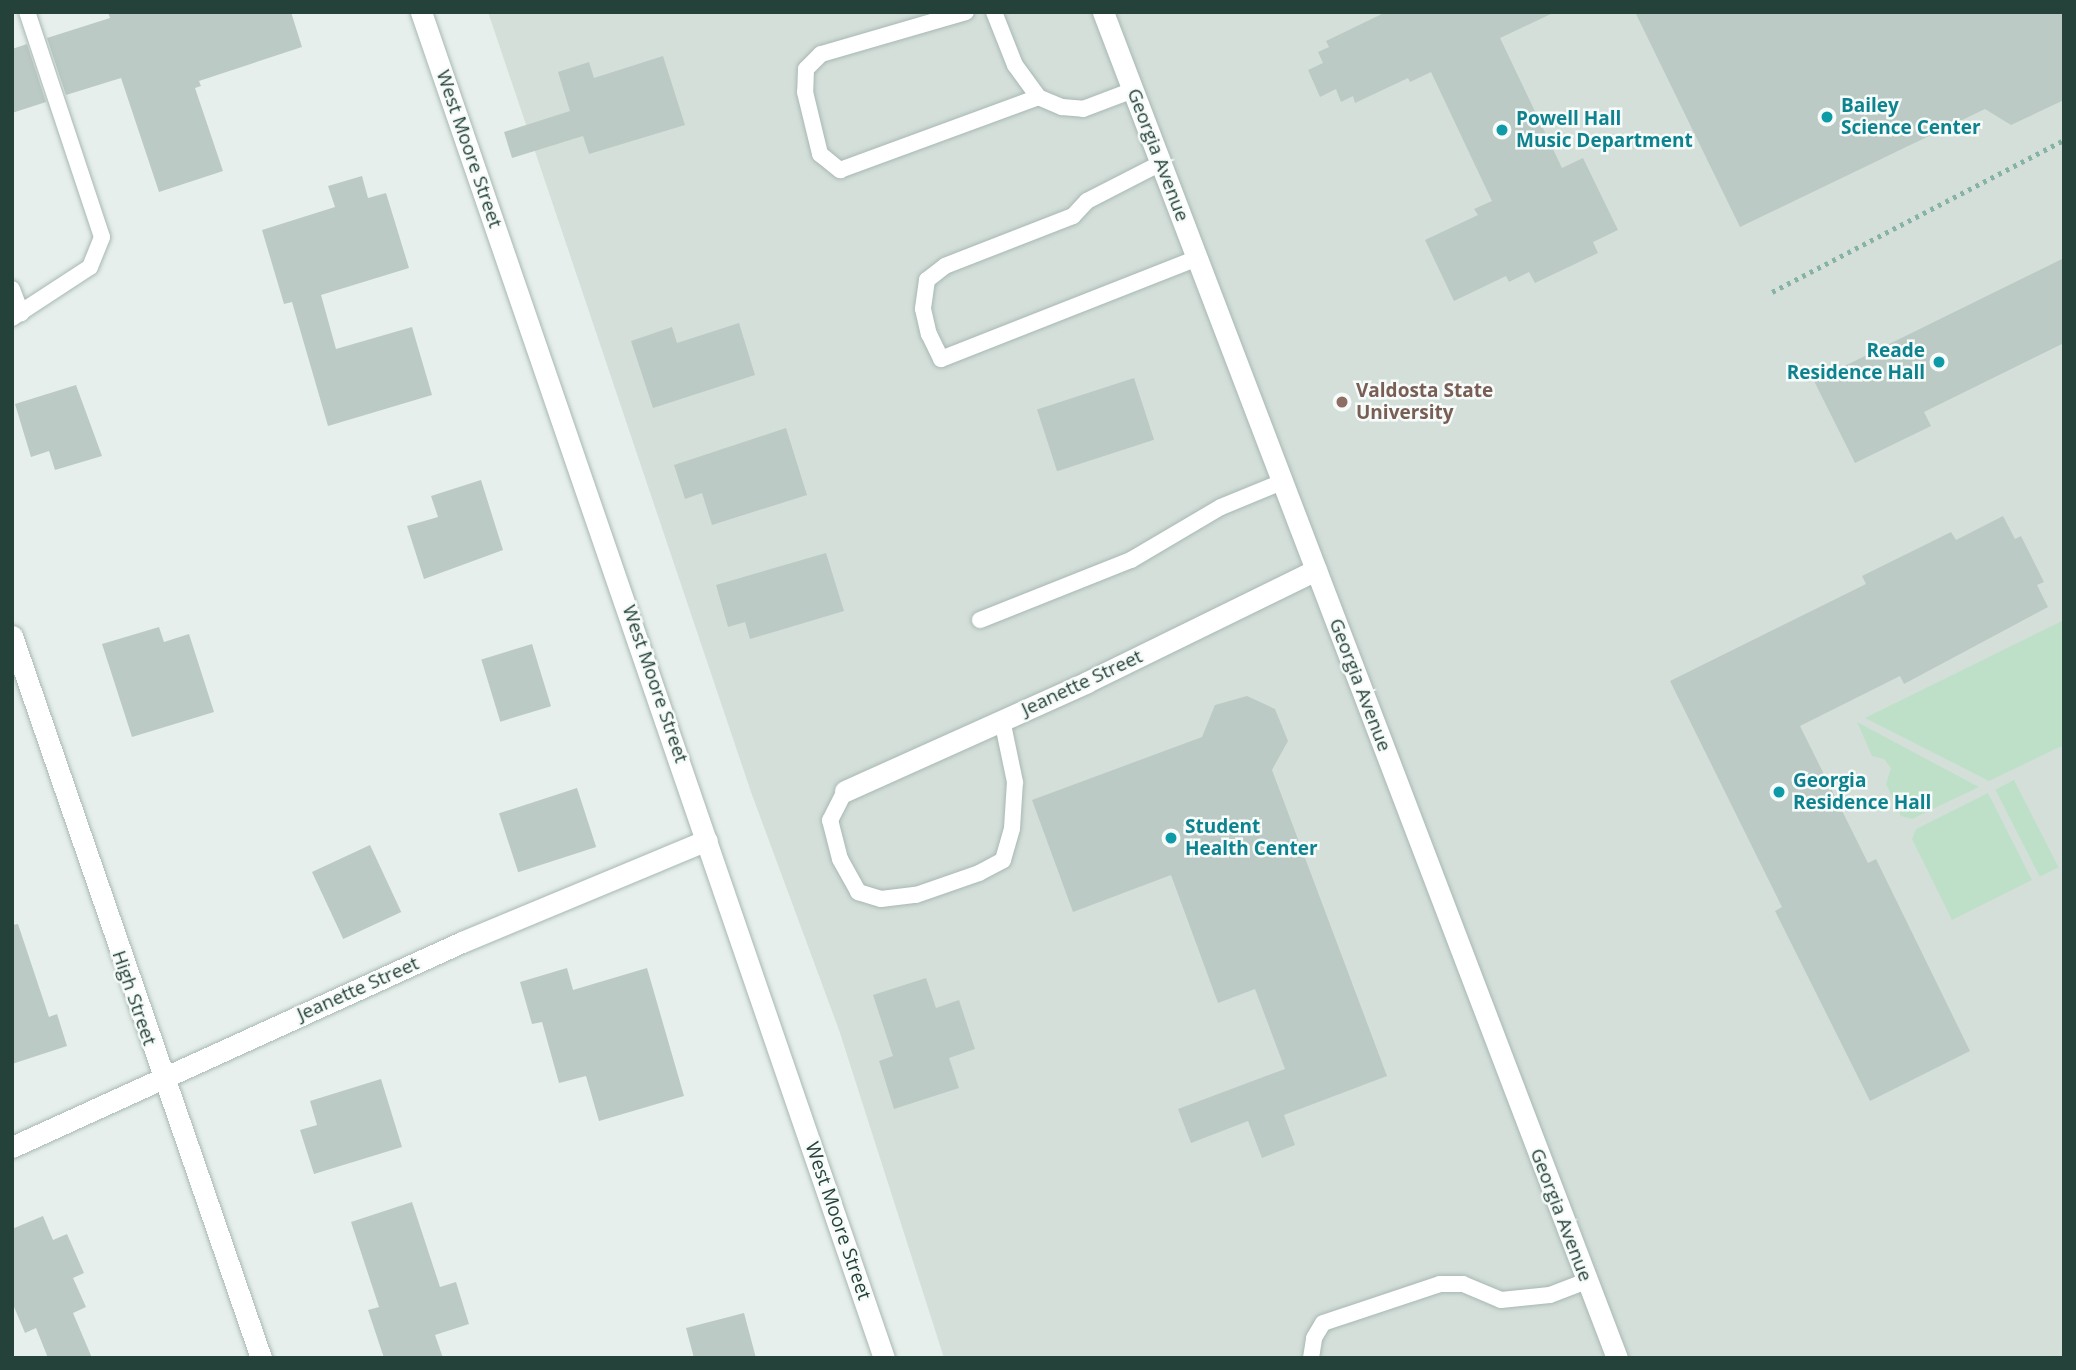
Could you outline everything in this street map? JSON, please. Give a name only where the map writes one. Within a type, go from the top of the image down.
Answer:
[{"type":"street","name":"West Moore Street","points":[[421,12],[884,1358]]},
{"type":"street","name":"Georgia Avenue","points":[[1103,12],[1617,1358]]},
{"type":"street","name":"Jeanette Street","points":[[845,791],[1002,720],[1316,570]]},
{"type":"street","name":"High Street","points":[[12,636],[161,1077],[261,1358]]},
{"type":"street","name":"Jeanette Street","points":[[12,1147],[461,942],[707,840]]},
{"type":"lane","points":[[12,289],[17,316],[90,267],[102,237],[27,12]]},
{"type":"lane","points":[[966,12],[821,54],[806,69],[810,124],[820,154],[840,170],[1038,97]]},
{"type":"lane","points":[[993,12],[1015,65],[1038,97],[1062,107],[1083,109],[1133,89]]},
{"type":"lane","points":[[1161,163],[1087,201],[1073,216],[945,266],[927,279],[923,309],[929,334],[941,359],[1197,258]]},
{"type":"lane","points":[[980,620],[1131,560],[1221,507],[1282,482]]},
{"type":"lane","points":[[845,791],[830,820],[839,859],[858,892],[881,900],[916,895],[979,873],[1003,860],[1012,828],[1015,782],[1002,720]]},
{"type":"lane","points":[[1311,1358],[1314,1338],[1323,1323],[1440,1284],[1463,1284],[1502,1300],[1550,1295],[1586,1281]]},
{"type":"path","points":[[1772,292],[2064,140]]},
{"type":"shaded area","name":"Valdosta State University","points":[[488,12],[2064,12],[2064,1358],[944,1358],[839,1030],[751,792]]},
{"type":"green space","points":[[2064,620],[2064,745],[1989,781],[1865,718]]},
{"type":"green space","points":[[1857,722],[1979,787],[1912,819],[1901,816],[1886,784],[1891,768],[1884,759],[1872,756]]},
{"type":"green space","points":[[2014,780],[2058,867],[2040,877],[1995,790]]},
{"type":"green space","points":[[1988,793],[2032,880],[1952,920],[1912,839],[1916,829]]},
{"type":"building","points":[[108,12],[291,12],[302,47],[199,81],[201,86],[195,88],[223,171],[159,192],[121,78],[66,95],[47,38],[110,18]]},
{"type":"building","name":"Powell Hall Music Department","points":[[1386,12],[1555,12],[1500,38],[1562,168],[1583,158],[1618,230],[1593,242],[1598,253],[1535,283],[1529,272],[1509,282],[1506,276],[1454,301],[1425,240],[1478,215],[1474,209],[1492,201],[1431,72],[1410,82],[1408,78],[1355,103],[1353,96],[1341,102],[1336,89],[1320,97],[1308,70],[1323,63],[1318,52],[1329,47],[1326,41]]},
{"type":"building","name":"Bailey Science Center","points":[[1635,12],[2064,12],[2064,100],[2011,125],[1985,109],[1740,227]]},
{"type":"building","points":[[27,44],[46,102],[12,113],[12,49]]},
{"type":"building","points":[[663,56],[685,125],[589,154],[583,136],[512,158],[504,132],[570,111],[558,72],[589,62],[594,78]]},
{"type":"building","points":[[362,176],[368,198],[386,193],[409,268],[321,295],[336,349],[412,327],[432,395],[328,426],[292,302],[284,304],[262,230],[335,207],[328,186]]},
{"type":"building","name":"Reade Residence Hall","points":[[2064,258],[2064,343],[1924,412],[1931,426],[1855,463],[1814,381]]},
{"type":"building","points":[[739,323],[755,375],[653,408],[631,341],[672,327],[677,343]]},
{"type":"building","points":[[1134,378],[1154,440],[1057,471],[1037,410]]},
{"type":"building","points":[[76,385],[102,456],[55,470],[49,451],[31,457],[15,404]]},
{"type":"building","points":[[786,428],[807,495],[712,525],[702,493],[685,499],[674,465]]},
{"type":"building","points":[[481,480],[503,550],[424,579],[407,526],[438,517],[431,496]]},
{"type":"building","name":"Georgia Residence Hall","points":[[2003,516],[2015,539],[2021,536],[2044,582],[2037,585],[2048,607],[1904,684],[1900,676],[1800,726],[1868,863],[1876,859],[1970,1051],[1870,1101],[1775,911],[1782,907],[1670,681],[1866,584],[1862,576],[1951,532],[1956,540]]},
{"type":"building","points":[[826,553],[844,611],[750,639],[745,622],[728,627],[716,585]]},
{"type":"building","points":[[159,627],[164,642],[189,634],[214,712],[132,737],[102,644]]},
{"type":"building","points":[[532,644],[551,706],[500,722],[481,659]]},
{"type":"building","name":"Student Health Center","points":[[1247,696],[1275,709],[1288,741],[1272,770],[1387,1076],[1284,1115],[1295,1145],[1262,1158],[1248,1121],[1191,1143],[1178,1109],[1285,1069],[1255,989],[1218,1003],[1171,875],[1073,912],[1032,800],[1202,737],[1215,705]]},
{"type":"building","points":[[577,788],[596,847],[518,872],[499,813]]},
{"type":"building","points":[[370,845],[401,912],[343,939],[312,872]]},
{"type":"building","points":[[18,924],[49,1017],[57,1014],[67,1046],[12,1064],[12,925]]},
{"type":"building","points":[[567,968],[573,990],[647,968],[684,1096],[599,1121],[586,1076],[559,1083],[542,1022],[532,1024],[520,982]]},
{"type":"building","points":[[926,978],[936,1008],[959,1000],[975,1049],[949,1058],[959,1088],[894,1109],[879,1061],[893,1056],[873,995]]},
{"type":"building","points":[[381,1079],[402,1147],[314,1174],[300,1130],[317,1125],[310,1101]]},
{"type":"building","points":[[412,1202],[440,1287],[456,1282],[469,1324],[435,1335],[443,1358],[384,1358],[368,1310],[379,1307],[351,1222]]},
{"type":"building","points":[[43,1216],[53,1240],[67,1234],[84,1273],[73,1278],[86,1307],[73,1313],[92,1358],[48,1358],[36,1328],[25,1333],[12,1302],[12,1229]]},
{"type":"building","points":[[744,1313],[756,1358],[694,1358],[686,1328]]},
{"type":"place","name":"Bailey Science Center","points":[[1827,117]]},
{"type":"place","name":"Powell Hall Music Department","points":[[1502,130]]},
{"type":"place","name":"Reade Residence Hall","points":[[1939,362]]},
{"type":"place","name":"Valdosta State University","points":[[1342,402]]},
{"type":"place","name":"Georgia Residence Hall","points":[[1779,792]]},
{"type":"place","name":"Student Health Center","points":[[1171,838]]}]
